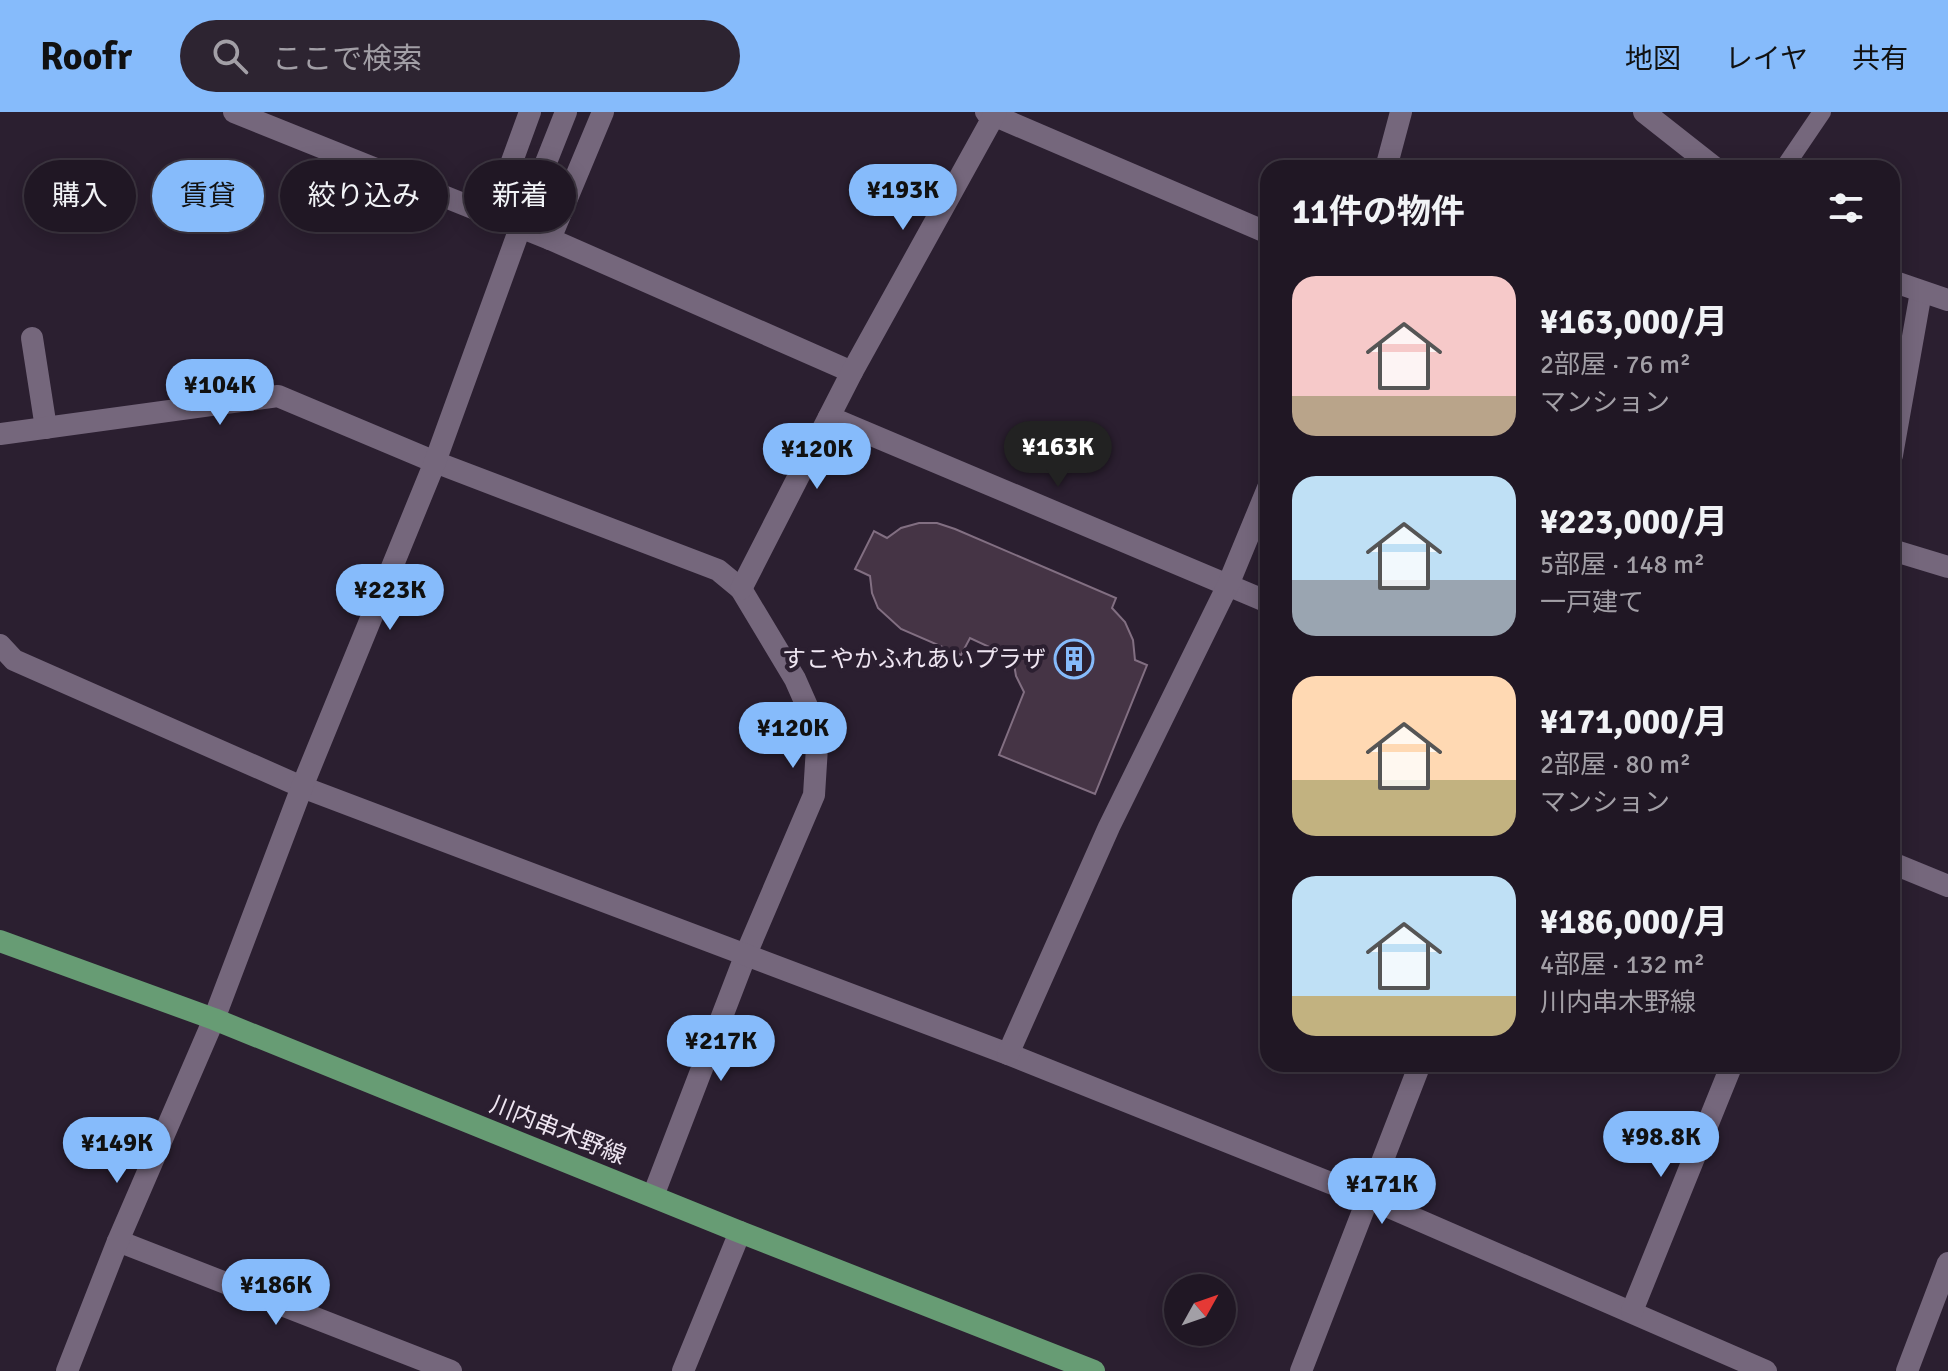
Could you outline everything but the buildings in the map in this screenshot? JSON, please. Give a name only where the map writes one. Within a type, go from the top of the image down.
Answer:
[{"type":"main road","name":"川内串木野線","points":[[0,941],[214,1019],[740,1232],[1094,1371]]},
{"type":"street","points":[[234,112],[464,205]]},
{"type":"street","points":[[512,160],[530,112]]},
{"type":"street","points":[[547,160],[566,112]]},
{"type":"street","points":[[550,239],[603,112]]},
{"type":"street","points":[[1388,160],[1401,112]]},
{"type":"street","points":[[1644,112],[1705,160]]},
{"type":"street","points":[[741,589],[852,372],[992,113],[1260,230]]},
{"type":"street","points":[[67,1371],[118,1241],[214,1019],[302,787],[435,462],[519,232]]},
{"type":"street","points":[[531,232],[852,372]]},
{"type":"street","points":[[1900,284],[1948,300]]},
{"type":"street","points":[[1900,410],[1921,292]]},
{"type":"street","points":[[32,338],[46,428]]},
{"type":"street","points":[[0,434],[278,396],[435,462],[718,570],[741,589],[795,679],[818,731],[814,795],[746,954],[653,1196]]},
{"type":"street","points":[[829,417],[1260,599]]},
{"type":"street","points":[[1008,1054],[1109,827],[1228,585],[1260,507]]},
{"type":"street","points":[[1900,552],[1948,567]]},
{"type":"street","points":[[0,645],[14,660],[302,787],[1008,1054],[1368,1198],[1766,1371]]},
{"type":"street","points":[[1900,866],[1948,886]]},
{"type":"street","points":[[1301,1371],[1417,1072]]},
{"type":"street","points":[[1632,1311],[1729,1072]]},
{"type":"street","points":[[683,1371],[740,1232]]},
{"type":"street","points":[[118,1241],[451,1371]]},
{"type":"street","points":[[1907,1371],[1948,1263]]},
{"type":"lane","points":[[1789,160],[1822,112]]},
{"type":"place","name":"すこやかふれあいプラザ","points":[[1074,659]]}]
